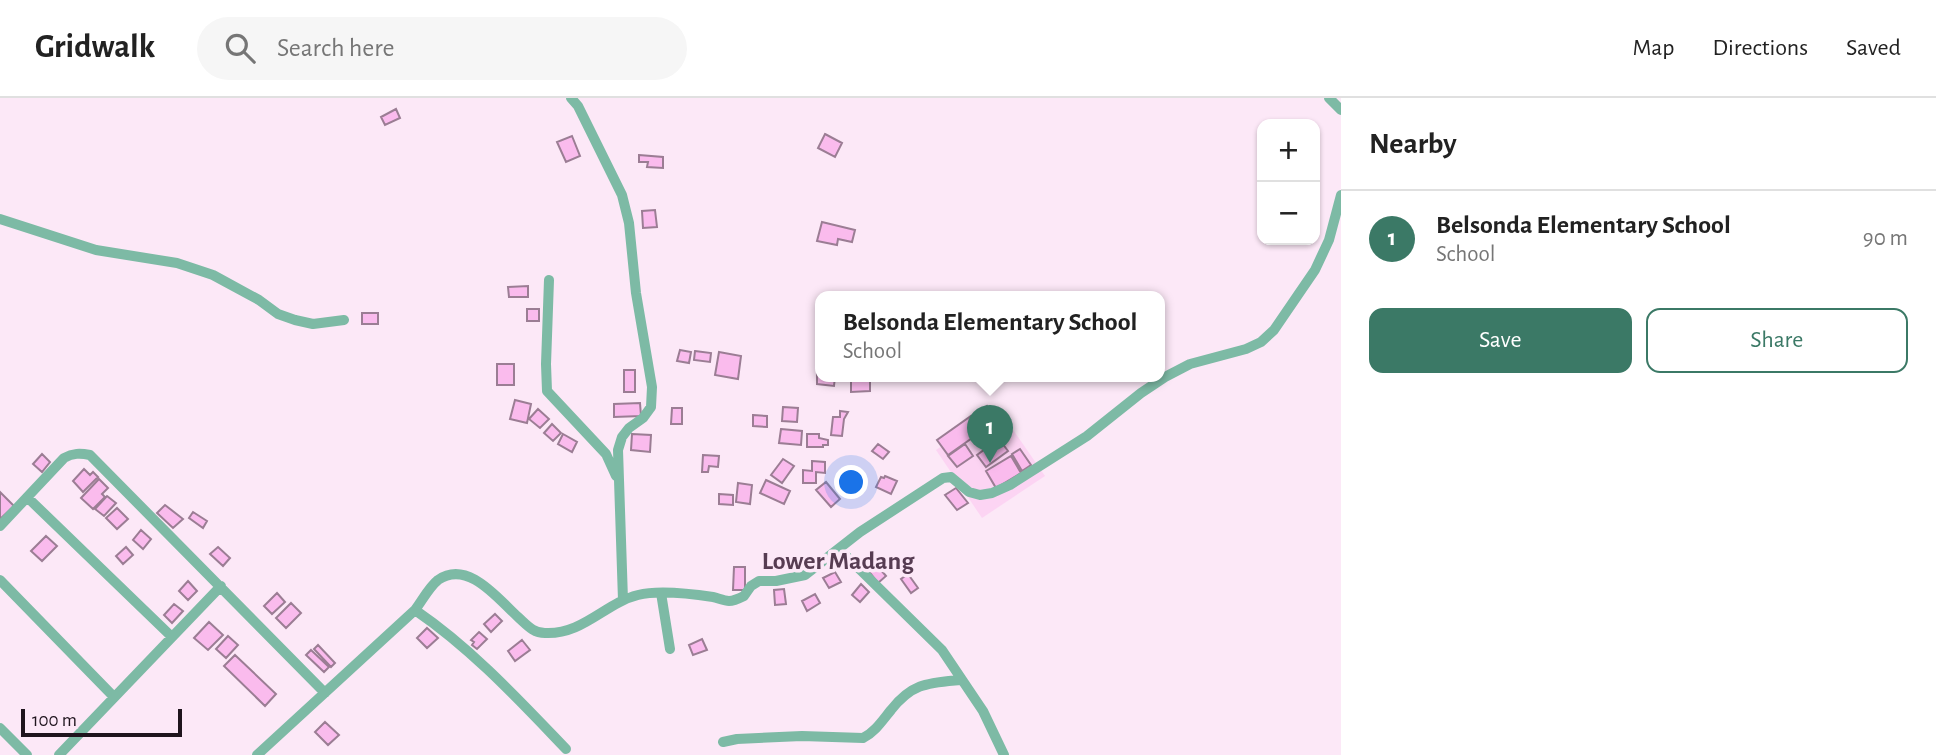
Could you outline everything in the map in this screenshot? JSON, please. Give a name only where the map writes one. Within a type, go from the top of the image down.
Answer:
[{"type":"street","points":[[571,98],[578,106],[622,195],[629,223],[636,293],[652,387],[651,407],[622,437],[618,450],[623,600]]},
{"type":"street","points":[[1329,98],[1341,110]]},
{"type":"street","points":[[1165,377],[1190,364],[1246,349],[1261,342],[1274,330],[1315,270],[1329,240],[1341,195]]},
{"type":"street","points":[[0,219],[96,250],[177,263],[213,275],[259,300],[278,314],[295,320],[313,324],[344,320]]},
{"type":"street","points":[[549,280],[547,390],[606,454],[619,482]]},
{"type":"street","points":[[257,755],[415,610],[436,581],[446,576],[466,574],[479,582],[535,631],[543,633],[559,633],[592,621],[623,600],[640,594],[661,593],[730,601],[744,596],[751,586],[759,581],[776,581],[805,575],[860,532],[943,478],[951,477],[969,492],[980,495],[1010,485],[1087,436],[1158,382]]},
{"type":"street","points":[[0,526],[64,458],[72,454],[90,455],[325,693]]},
{"type":"street","points":[[28,498],[172,638]]},
{"type":"street","points":[[839,549],[942,650],[983,711],[1004,755]]},
{"type":"street","points":[[0,580],[114,697]]},
{"type":"street","points":[[59,755],[221,586]]},
{"type":"street","points":[[661,593],[670,649]]},
{"type":"street","points":[[415,610],[439,626],[487,667],[566,749]]},
{"type":"street","points":[[723,742],[802,736],[863,738],[871,734],[893,707],[917,686],[960,680]]},
{"type":"street","points":[[0,728],[27,755]]},
{"type":"shaded area","points":[[998,408],[1045,476],[982,518],[936,450]]},
{"type":"building","points":[[396,109],[400,118],[385,125],[381,117]]},
{"type":"building","points":[[825,134],[842,143],[835,157],[818,148]]},
{"type":"building","points":[[572,136],[580,156],[566,162],[557,142]]},
{"type":"building","points":[[639,155],[663,157],[663,168],[647,167],[648,162],[639,162]]},
{"type":"building","points":[[655,210],[657,227],[643,228],[642,211]]},
{"type":"building","points":[[822,222],[855,230],[852,242],[838,239],[837,245],[817,241]]},
{"type":"building","points":[[528,286],[528,297],[509,297],[508,287]]},
{"type":"building","points":[[527,309],[539,309],[539,321],[527,321]]},
{"type":"building","points":[[362,313],[378,313],[378,324],[362,324]]},
{"type":"building","points":[[680,350],[691,352],[689,363],[677,361]]},
{"type":"building","points":[[695,351],[711,353],[710,362],[694,360]]},
{"type":"building","points":[[719,352],[741,356],[738,379],[715,375]]},
{"type":"building","points":[[497,364],[514,364],[514,385],[497,385]]},
{"type":"building","points":[[624,370],[635,370],[635,392],[624,392]]},
{"type":"building","points":[[817,382],[834,382],[834,386]]},
{"type":"building","points":[[851,382],[870,382],[870,391],[851,392]]},
{"type":"building","points":[[515,400],[531,404],[527,423],[510,419]]},
{"type":"building","points":[[640,403],[641,416],[614,417],[614,404]]},
{"type":"building","points":[[987,406],[1005,429],[992,440],[973,417]]},
{"type":"building","points":[[783,407],[798,408],[797,422],[782,421]]},
{"type":"building","points":[[672,408],[682,408],[682,424],[671,424]]},
{"type":"building","points":[[538,409],[549,419],[540,428],[529,419]]},
{"type":"building","points":[[840,411],[848,412],[844,419],[842,436],[831,435],[833,417],[840,417]]},
{"type":"building","points":[[753,415],[767,416],[767,427],[753,426]]},
{"type":"building","points":[[971,416],[982,431],[948,455],[937,440]]},
{"type":"building","points":[[552,424],[561,433],[553,441],[544,433]]},
{"type":"building","points":[[781,429],[802,431],[801,445],[779,443]]},
{"type":"building","points":[[563,434],[577,442],[572,452],[558,444]]},
{"type":"building","points":[[632,434],[651,435],[650,452],[631,450]]},
{"type":"building","points":[[807,434],[819,434],[819,438],[828,440],[828,445],[807,447]]},
{"type":"building","points":[[999,439],[1008,451],[986,467],[977,455]]},
{"type":"building","points":[[878,444],[889,452],[883,459],[872,451]]},
{"type":"building","points":[[965,444],[973,456],[957,467],[948,456]]},
{"type":"building","points":[[1020,449],[1031,465],[1022,471],[1012,454]]},
{"type":"building","points":[[42,454],[50,462],[42,472],[33,464]]},
{"type":"building","points":[[703,455],[719,456],[718,467],[709,466],[708,472],[702,472]]},
{"type":"building","points":[[1011,456],[1021,473],[996,488],[986,471]]},
{"type":"building","points":[[783,459],[794,466],[782,483],[771,475]]},
{"type":"building","points":[[812,461],[825,462],[825,473],[816,472],[816,483],[803,483],[803,470],[812,471]]},
{"type":"building","points":[[84,469],[90,475],[93,472],[98,477],[83,492],[73,481]]},
{"type":"building","points":[[851,469],[862,479],[855,486],[844,476]]},
{"type":"building","points":[[881,477],[897,481],[891,494],[876,487]]},
{"type":"building","points":[[99,479],[108,488],[102,494],[105,497],[93,509],[81,498]]},
{"type":"building","points":[[766,480],[790,491],[784,504],[760,493]]},
{"type":"building","points":[[826,482],[840,499],[831,507],[816,490]]},
{"type":"building","points":[[738,483],[752,485],[750,504],[736,502]]},
{"type":"building","points":[[956,488],[968,503],[957,510],[945,495]]},
{"type":"building","points":[[0,492],[14,506],[0,519]]},
{"type":"building","points":[[719,494],[733,495],[733,505],[719,504]]},
{"type":"building","points":[[107,496],[116,503],[104,516],[95,509]]},
{"type":"building","points":[[165,505],[183,519],[173,528],[157,513]]},
{"type":"building","points":[[117,508],[128,519],[117,529],[106,518]]},
{"type":"building","points":[[193,512],[207,521],[203,528],[189,518]]},
{"type":"building","points":[[141,530],[151,539],[143,549],[133,540]]},
{"type":"building","points":[[46,536],[57,546],[42,561],[31,551]]},
{"type":"building","points":[[126,547],[133,555],[123,564],[116,556]]},
{"type":"building","points":[[218,547],[230,558],[223,566],[210,554]]},
{"type":"building","points":[[876,564],[886,576],[878,583],[868,570]]},
{"type":"building","points":[[734,567],[745,567],[745,590],[733,590]]},
{"type":"building","points":[[835,572],[841,582],[829,588],[823,578]]},
{"type":"building","points":[[908,574],[918,588],[911,593],[901,579]]},
{"type":"building","points":[[188,581],[197,591],[188,600],[179,591]]},
{"type":"building","points":[[861,584],[869,592],[860,602],[852,595]]},
{"type":"building","points":[[784,589],[786,604],[775,605],[774,590]]},
{"type":"building","points":[[277,593],[285,602],[272,614],[264,606]]},
{"type":"building","points":[[815,594],[820,603],[807,611],[802,601]]},
{"type":"building","points":[[291,603],[301,613],[286,628],[276,618]]},
{"type":"building","points":[[174,604],[183,611],[172,623],[164,615]]},
{"type":"building","points":[[495,614],[502,621],[491,632],[484,624]]},
{"type":"building","points":[[209,622],[223,635],[208,650],[194,638]]},
{"type":"building","points":[[427,628],[438,638],[427,648],[417,638]]},
{"type":"building","points":[[479,632],[487,639],[477,649],[471,640]]},
{"type":"building","points":[[228,636],[238,645],[226,658],[216,649]]},
{"type":"building","points":[[702,639],[707,650],[693,655],[689,645]]},
{"type":"building","points":[[522,640],[530,650],[515,661],[508,651]]},
{"type":"building","points":[[318,645],[335,663],[331,667],[314,649]]},
{"type":"building","points":[[311,650],[329,667],[324,672],[306,655]]},
{"type":"building","points":[[235,655],[276,694],[265,706],[224,666]]},
{"type":"building","points":[[325,722],[339,735],[328,745],[315,732]]},
{"type":"place","name":"Belsonda Elementary School","points":[[990,463]]},
{"type":"district","name":"Lower Madang","points":[[838,561]]}]
